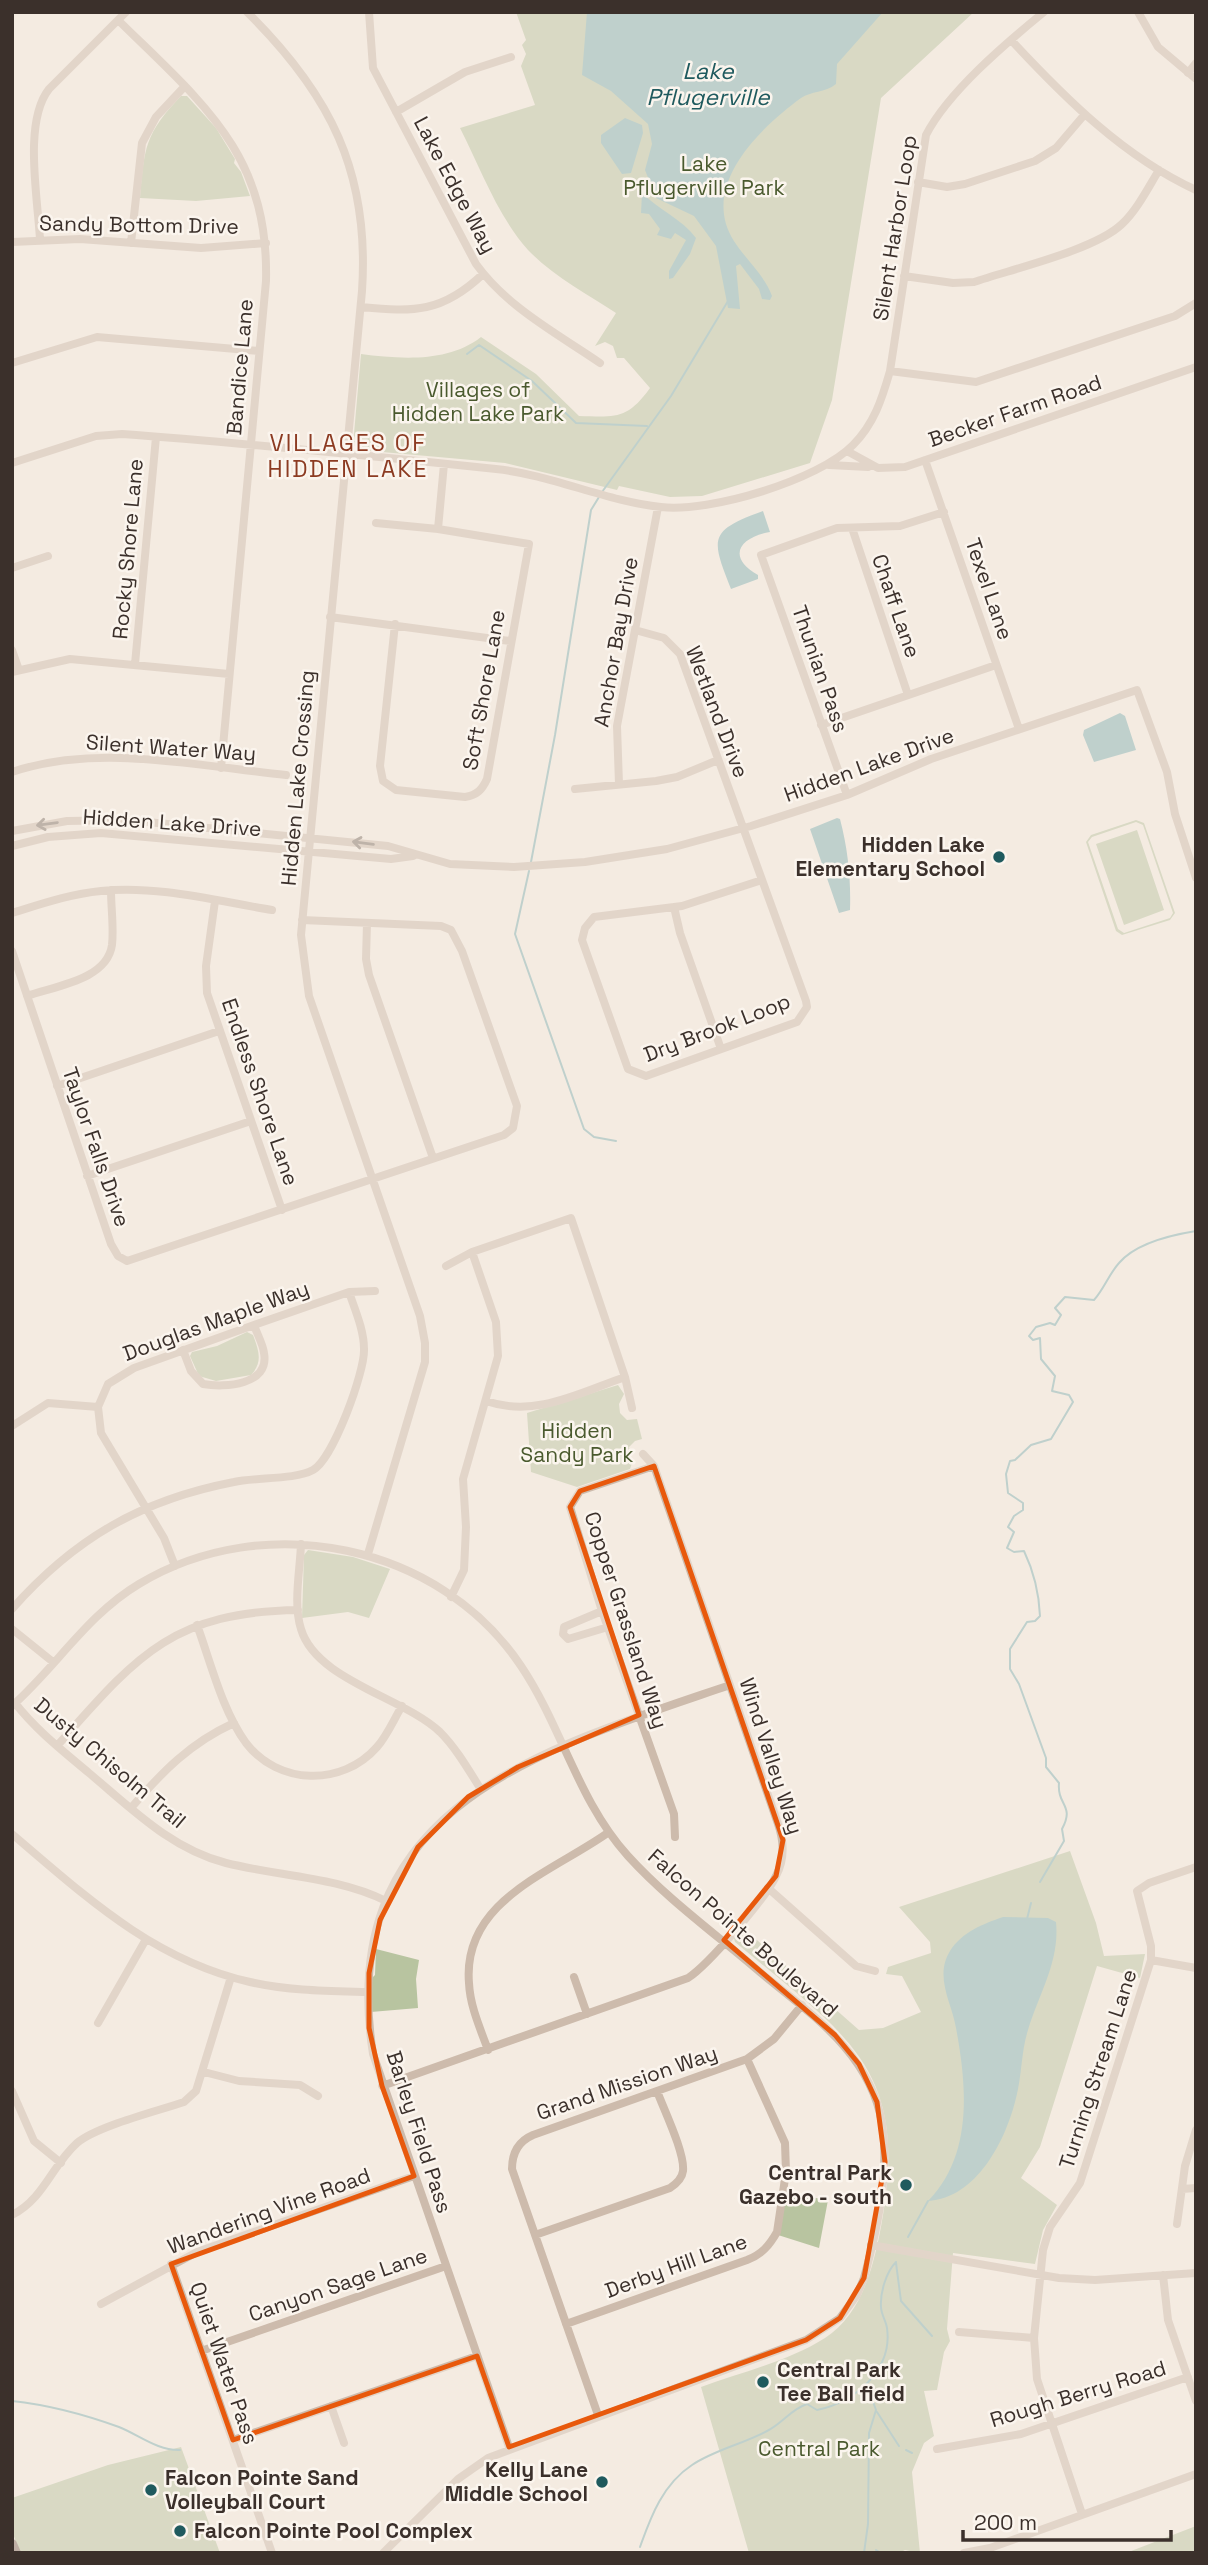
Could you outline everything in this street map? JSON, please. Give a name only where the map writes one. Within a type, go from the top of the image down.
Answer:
[{"type":"main road","points":[[12,2544],[16,2553]]},
{"type":"street","points":[[40,240],[35,123],[40,103],[49,89],[126,12]]},
{"type":"street","name":"Hidden Lake Crossing","points":[[247,12],[313,86],[341,142],[359,206],[363,260],[360,307],[302,920],[302,956],[307,987],[420,1316],[425,1343],[418,1390],[368,1554]]},
{"type":"street","name":"Lake Edge Way","points":[[369,12],[373,68],[463,242],[483,274],[518,308],[600,363]]},
{"type":"street","name":"Silent Harbor Loop","points":[[12,463],[96,436],[156,437],[523,473],[658,507],[692,508],[723,503],[825,466],[847,451],[874,418],[890,371],[926,135],[939,112],[1044,12]]},
{"type":"street","points":[[1138,12],[1158,47],[1192,76],[1196,63]]},
{"type":"street","name":"Bandice Lane","points":[[118,20],[214,117],[237,151],[255,192],[266,243],[259,351],[221,768]]},
{"type":"street","points":[[1012,41],[1085,114],[1159,170],[1196,190]]},
{"type":"street","points":[[396,112],[465,72],[511,57]]},
{"type":"street","points":[[131,243],[142,143],[156,117],[185,86]]},
{"type":"street","points":[[918,182],[947,187],[965,184],[1035,161],[1056,148],[1085,114]]},
{"type":"street","points":[[904,276],[953,283],[974,282],[1099,239],[1121,225],[1130,215],[1159,170]]},
{"type":"street","name":"Sandy Bottom Drive","points":[[12,242],[80,239],[201,248],[266,243]]},
{"type":"street","points":[[360,307],[400,311],[425,309],[448,301],[483,274]]},
{"type":"street","points":[[890,371],[975,382],[1175,316],[1195,306]]},
{"type":"street","points":[[12,363],[97,337],[259,351]]},
{"type":"street","name":"Becker Farm Road","points":[[825,466],[855,464],[878,468],[905,467],[1196,367]]},
{"type":"street","name":"Rocky Shore Lane","points":[[135,664],[156,437]]},
{"type":"street","points":[[847,451],[878,468]]},
{"type":"street","name":"Texel Lane","points":[[925,460],[1020,729]]},
{"type":"street","points":[[376,523],[438,529],[444,464]]},
{"type":"street","name":"Anchor Bay Drive","points":[[619,784],[617,726],[658,507]]},
{"type":"street","points":[[852,528],[900,526],[944,512]]},
{"type":"street","name":"Thunian Pass","points":[[847,795],[761,555],[837,528],[852,528]]},
{"type":"street","name":"Chaff Lane","points":[[852,528],[908,695]]},
{"type":"street","name":"Soft Shore Lane","points":[[395,624],[380,766],[383,781],[396,790],[465,797],[482,789],[529,544],[438,529]]},
{"type":"street","points":[[12,568],[47,556]]},
{"type":"street","points":[[330,617],[510,641]]},
{"type":"street","name":"Wetland Drive","points":[[635,630],[664,638],[680,654],[742,829]]},
{"type":"street","points":[[12,650],[15,671],[70,659],[229,674]]},
{"type":"street","points":[[821,725],[996,665]]},
{"type":"street","name":"Hidden Lake Drive","points":[[12,831],[67,821],[127,820],[388,846],[414,856],[471,865],[561,864],[667,849],[742,829],[847,795],[901,771],[1137,690],[1167,772],[1175,814],[1196,878]]},
{"type":"street","name":"Silent Water Way","points":[[12,772],[86,757],[286,775]]},
{"type":"street","points":[[575,789],[677,777],[718,760]]},
{"type":"street","name":"Dry Brook Loop","points":[[742,829],[762,880],[807,1007],[797,1022],[646,1076],[632,1073],[628,1069],[582,940],[585,928],[594,917],[704,901],[762,880]]},
{"type":"street","name":"Hidden Lake Drive","points":[[12,846],[48,837],[101,834],[391,859],[414,856]]},
{"type":"street","points":[[27,996],[91,974],[105,962],[112,944],[111,890]]},
{"type":"street","points":[[12,913],[68,896],[111,890],[150,891],[272,910]]},
{"type":"street","name":"Endless Shore Lane","points":[[215,901],[205,973],[209,1002],[282,1210]]},
{"type":"street","points":[[674,907],[680,933],[721,1049]]},
{"type":"street","name":"Taylor Falls Drive","points":[[12,951],[111,1244],[118,1256],[127,1261],[504,1135],[513,1128],[517,1106],[456,935],[441,926],[302,920]]},
{"type":"street","points":[[367,923],[366,959],[369,975],[433,1158]]},
{"type":"street","points":[[57,1086],[219,1031]]},
{"type":"street","points":[[87,1176],[251,1121]]},
{"type":"street","points":[[446,1266],[472,1252],[571,1217],[625,1377],[632,1408]]},
{"type":"street","points":[[451,1597],[464,1570],[466,1527],[463,1479],[498,1356],[499,1339],[472,1252]]},
{"type":"street","name":"Douglas Maple Way","points":[[98,1407],[108,1384],[120,1374],[349,1292],[374,1291]]},
{"type":"street","points":[[12,1609],[47,1571],[74,1549],[146,1507],[201,1489],[237,1481],[304,1474],[321,1465],[334,1441],[363,1363],[362,1334],[349,1292]]},
{"type":"street","points":[[183,1350],[191,1371],[203,1384],[214,1386],[246,1382],[256,1377],[264,1362],[264,1353],[254,1325]]},
{"type":"street","points":[[486,1401],[505,1408],[540,1407],[625,1377]]},
{"type":"street","points":[[12,1426],[48,1403],[98,1407],[102,1433],[164,1538],[175,1566]]},
{"type":"street","name":"Wind Valley Way","points":[[382,2086],[688,1978],[705,1964],[776,1876],[783,1840],[654,1466],[643,1454]]},
{"type":"street","name":"Copper Grassland Way","points":[[654,1466],[580,1491],[570,1507],[571,1519],[602,1611],[674,1814],[675,1837]]},
{"type":"street","name":"Falcon Pointe Boulevard","points":[[14,1705],[107,1605],[141,1582],[175,1566],[239,1548],[265,1544],[301,1544],[368,1554],[424,1578],[451,1597],[508,1648],[536,1690],[589,1803],[609,1832],[646,1875],[802,2005],[848,2050],[859,2064],[877,2102],[885,2162],[871,2245],[857,2295],[839,2318],[822,2333],[781,2351],[509,2447],[472,2468],[383,2553]]},
{"type":"street","points":[[301,1544],[298,1610],[307,1645],[317,1656],[402,1706],[440,1732],[480,1788]]},
{"type":"street","points":[[57,1746],[133,1664],[173,1636],[197,1625],[240,1613],[298,1610]]},
{"type":"street","points":[[602,1611],[570,1623],[564,1628],[563,1634],[568,1639],[577,1638],[608,1627]]},
{"type":"street","points":[[197,1625],[234,1723],[247,1744],[274,1766],[304,1776],[322,1776],[352,1767],[377,1747],[402,1706]]},
{"type":"street","points":[[12,1629],[52,1662]]},
{"type":"street","name":"Barley Field Pass","points":[[509,2447],[373,2054],[367,1992],[375,1937],[386,1901],[418,1847],[451,1811],[480,1788],[563,1746],[639,1715],[730,1685]]},
{"type":"street","name":"Dusty Chisolm Trail","points":[[14,1705],[57,1746],[169,1838],[205,1856],[360,1891],[386,1901]]},
{"type":"street","points":[[131,1808],[171,1762],[190,1746],[234,1723]]},
{"type":"street","points":[[488,2050],[468,1982],[471,1954],[485,1920],[505,1898],[609,1832]]},
{"type":"street","points":[[12,1834],[104,1912],[145,1941],[197,1966],[231,1977],[307,1991],[367,1992]]},
{"type":"street","name":"Turning Stream Lane","points":[[1082,2514],[1037,2379],[1034,2338],[1043,2250],[1049,2227],[1080,2183],[1151,1960],[1151,1946],[1137,1891],[1149,1883],[1196,1867]]},
{"type":"street","points":[[768,1888],[856,1966],[875,1971]]},
{"type":"street","points":[[98,2022],[145,1941]]},
{"type":"street","points":[[1151,1960],[1196,1968]]},
{"type":"street","points":[[12,2215],[42,2192],[61,2163],[82,2139],[184,2102],[196,2091],[231,1977]]},
{"type":"street","points":[[574,1977],[587,2014]]},
{"type":"street","name":"Grand Mission Way","points":[[598,2415],[512,2169],[514,2154],[522,2142],[533,2135],[747,2059],[774,2039],[802,2005]]},
{"type":"street","name":"Derby Hill Lane","points":[[566,2324],[759,2256],[772,2241],[776,2232],[787,2156],[785,2143],[747,2059]]},
{"type":"street","points":[[204,2071],[239,2081],[300,2085],[318,2096]]},
{"type":"street","points":[[535,2235],[670,2188],[680,2179],[683,2174],[681,2158],[657,2091]]},
{"type":"street","points":[[12,2092],[34,2141],[61,2163]]},
{"type":"street","points":[[1177,2224],[1196,2130]]},
{"type":"street","name":"Wandering Vine Road","points":[[101,2304],[171,2264],[414,2176]]},
{"type":"street","points":[[1182,2189],[1196,2188]]},
{"type":"street","points":[[871,2245],[1041,2276],[1095,2280],[1196,2273]]},
{"type":"street","name":"Quiet Water Pass","points":[[171,2264],[272,2553]]},
{"type":"street","name":"Canyon Sage Lane","points":[[201,2351],[446,2266]]},
{"type":"street","points":[[1163,2275],[1168,2320],[1196,2401]]},
{"type":"street","points":[[960,2332],[1034,2338]]},
{"type":"street","points":[[233,2441],[477,2356]]},
{"type":"street","name":"Rough Berry Road","points":[[937,2449],[1021,2434],[1188,2377]]},
{"type":"street","points":[[331,2406],[344,2443]]},
{"type":"street","points":[[964,2553],[989,2548],[1196,2474]]},
{"type":"highlighted area","points":[[654,1466],[783,1840],[776,1876],[724,1940],[835,2035],[859,2064],[877,2102],[885,2162],[864,2278],[840,2318],[806,2340],[509,2447],[477,2356],[233,2440],[171,2264],[414,2176],[382,2086],[369,2028],[369,1973],[380,1920],[418,1847],[468,1797],[518,1767],[639,1715],[570,1507],[580,1491]]},
{"type":"green space","name":"Lake Pflugerville Park","points":[[516,12],[974,12],[881,98],[832,400],[810,463],[702,496],[670,497],[619,486],[617,490],[505,463],[360,450],[353,445],[361,354],[407,358],[439,355],[468,345],[481,337],[536,374],[579,416],[602,417],[627,411],[650,388],[624,358],[617,358],[613,346],[605,342],[595,346],[616,313],[559,276],[517,237],[460,128],[535,105],[521,66],[526,54],[522,45],[526,40]]},
{"type":"green space","points":[[181,96],[187,96],[216,128],[235,159],[234,163],[241,172],[250,196],[196,201],[140,198],[148,142],[160,121]]},
{"type":"green space","points":[[1136,820],[1144,823],[1175,913],[1170,920],[1122,935],[1116,931],[1086,842],[1091,835]],"holes":[[[1136,822],[1143,825],[1173,913],[1170,918],[1124,933],[1118,929],[1088,842],[1092,837]]]},
{"type":"green space","points":[[1137,830],[1164,910],[1124,925],[1096,844]]},
{"type":"green space","points":[[247,1332],[253,1335],[259,1356],[251,1375],[216,1381],[199,1376],[190,1356],[192,1352],[217,1346]]},
{"type":"green space","name":"Hidden Sandy Park","points":[[618,1385],[624,1394],[619,1404],[620,1413],[627,1420],[637,1419],[642,1439],[629,1447],[632,1463],[630,1469],[577,1487],[531,1472],[527,1413]]},
{"type":"green space","points":[[308,1550],[353,1557],[390,1569],[369,1618],[348,1612],[302,1618],[304,1555]]},
{"type":"green space","name":"Central Park","points":[[1070,1851],[1096,1923],[1104,1956],[1145,1954],[1140,1978],[1097,1966],[1040,2147],[1021,2178],[1057,2205],[1043,2230],[1035,2264],[953,2253],[947,2329],[950,2341],[944,2352],[937,2390],[924,2391],[934,2436],[924,2443],[912,2472],[920,2553],[905,2550],[899,2553],[749,2553],[701,2387],[765,2366],[811,2346],[837,2329],[847,2318],[862,2294],[879,2237],[887,2180],[887,2134],[879,2096],[864,2064],[841,2034],[812,2006],[735,1942],[733,1935],[741,1926],[859,2030],[883,2028],[921,2012],[902,1976],[886,1974],[888,1967],[931,1953],[930,1942],[899,1907]]},
{"type":"green space","points":[[376,1949],[419,1960],[416,1979],[418,2008],[371,2012],[371,1979],[375,1975]]},
{"type":"green space","points":[[786,2193],[828,2200],[819,2248],[778,2235]]},
{"type":"green space","points":[[181,2447],[220,2553],[20,2553],[12,2531],[12,2498],[108,2465]]},
{"type":"green space","points":[[1196,2526],[1196,2553],[1126,2553]]},
{"type":"water","name":"Lake Pflugerville","points":[[587,12],[883,12],[837,64],[836,84],[801,98],[773,121],[758,135],[734,168],[724,205],[726,224],[735,243],[768,287],[772,296],[770,300],[762,299],[759,289],[740,264],[736,266],[740,309],[728,308],[716,246],[694,216],[656,198],[645,170],[652,144],[648,124],[611,91],[582,75]]},
{"type":"water","points":[[625,118],[642,125],[643,133],[631,173],[622,174],[601,143],[601,135]]},
{"type":"water","points":[[642,193],[684,225],[696,238],[690,254],[673,278],[669,279],[669,271],[686,240],[675,233],[671,239],[657,235],[660,229],[649,214],[641,213]]},
{"type":"water","points":[[763,511],[770,532],[751,538],[741,548],[740,554],[742,561],[758,575],[758,579],[731,589],[720,558],[719,538],[732,524]]},
{"type":"water","points":[[1120,713],[1125,716],[1136,750],[1094,762],[1083,735],[1084,730]]},
{"type":"water","points":[[840,819],[845,842],[850,887],[850,910],[839,913],[810,829]]},
{"type":"water","points":[[1003,1917],[1048,1918],[1056,1922],[1052,1964],[1026,2038],[1018,2090],[997,2148],[975,2178],[961,2190],[928,2201],[943,2183],[953,2163],[960,2142],[963,2119],[963,2073],[956,2028],[945,1990],[945,1961],[955,1944],[967,1934]]},
{"type":"waterway","points":[[602,492],[671,396],[728,301]]},
{"type":"waterway","points":[[467,354],[479,345],[532,381],[576,423],[647,426]]},
{"type":"waterway","points":[[531,862],[555,735],[591,510],[599,497]]},
{"type":"waterway","points":[[529,871],[515,934],[584,1129],[594,1137],[616,1141]]},
{"type":"waterway","points":[[1040,1882],[1064,1841],[1062,1829],[1067,1815],[1060,1797],[1059,1783],[1046,1767],[1046,1758],[1019,1684],[1010,1669],[1010,1649],[1027,1622],[1035,1621],[1040,1616],[1035,1582],[1024,1551],[1014,1552],[1007,1548],[1014,1532],[1008,1527],[1014,1516],[1023,1510],[1023,1503],[1008,1493],[1006,1474],[1010,1461],[1015,1460],[1031,1445],[1051,1439],[1073,1402],[1069,1395],[1052,1391],[1055,1376],[1041,1359],[1040,1338],[1033,1340],[1029,1336],[1036,1327],[1050,1323],[1055,1325],[1061,1315],[1055,1308],[1065,1297],[1094,1300],[1115,1267],[1135,1250],[1165,1238],[1196,1231]]},
{"type":"waterway","points":[[1027,1919],[1031,1903]]},
{"type":"waterway","points":[[908,2237],[928,2201]]},
{"type":"waterway","points":[[640,2547],[666,2491],[673,2481],[692,2465],[767,2431],[801,2406],[807,2404],[817,2410],[831,2406],[857,2392],[868,2382],[884,2358],[887,2328],[881,2310],[882,2295],[884,2283],[896,2262]]},
{"type":"waterway","points":[[896,2263],[901,2301],[932,2336]]},
{"type":"waterway","points":[[864,2553],[868,2524],[869,2433],[876,2410],[867,2385]]},
{"type":"waterway","points":[[12,2401],[79,2414],[119,2427],[156,2445],[180,2450]]},
{"type":"waterway","points":[[877,2412],[899,2446]]},
{"type":"waterway","points":[[906,2450],[912,2453]]},
{"type":"waterway","points":[[876,2550],[881,2553]]},
{"type":"place","name":"Hidden Lake Elementary School","points":[[999,857]]},
{"type":"place","name":"Central Park Gazebo - south","points":[[906,2185]]},
{"type":"place","name":"Central Park Tee Ball field","points":[[763,2382]]},
{"type":"place","name":"Kelly Lane Middle School","points":[[602,2482]]},
{"type":"place","name":"Falcon Pointe Sand Volleyball Court","points":[[151,2490]]},
{"type":"place","name":"Falcon Pointe Pool Complex","points":[[180,2531]]},
{"type":"district","name":"VILLAGES OF HIDDEN LAKE","points":[[348,456]]},
{"type":"park label","name":"Villages of Hidden Lake Park","points":[[478,402]]}]
